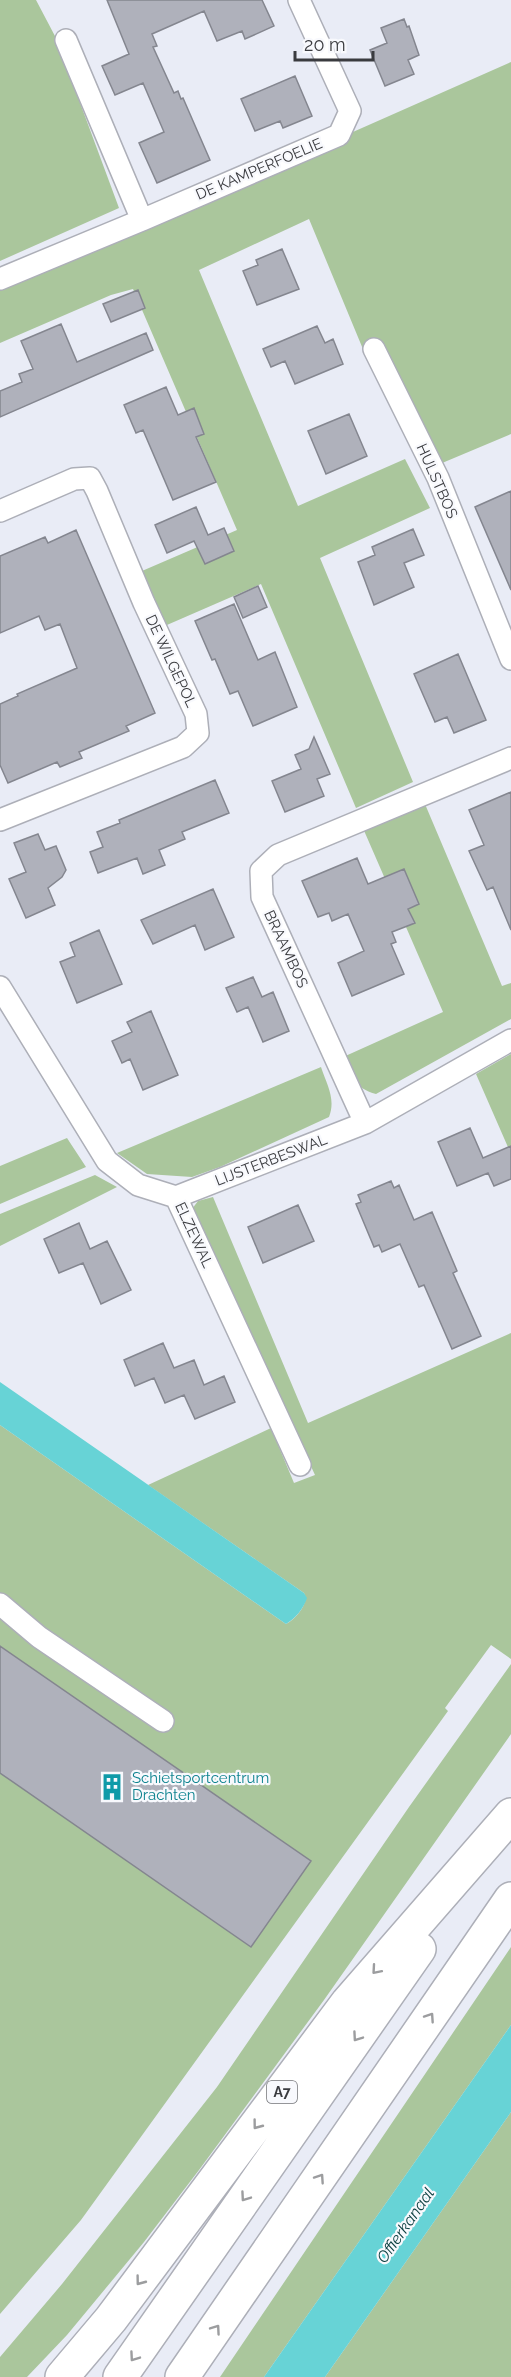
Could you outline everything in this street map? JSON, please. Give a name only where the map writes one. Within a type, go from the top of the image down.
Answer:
[{"type":"highway","name":"A7","points":[[63,2377],[111,2319],[348,2002],[511,1816]]},
{"type":"highway","name":"A7","points":[[120,2377],[511,1816]]},
{"type":"highway","points":[[182,2377],[511,1899]]},
{"type":"street","name":"DE KAMPERFOELIE","points":[[0,279],[339,135],[350,111],[299,0]]},
{"type":"street","points":[[66,40],[142,220]]},
{"type":"street","name":"HULSTBOS","points":[[374,349],[502,612],[511,659]]},
{"type":"street","name":"DE WILGEPOL","points":[[0,511],[74,479],[90,478],[98,491],[144,603],[196,714],[198,734],[183,747],[0,820]]},
{"type":"street","name":"BRAAMBOS","points":[[366,1123],[262,897],[261,871],[278,855],[511,758]]},
{"type":"street","name":"ELZEWAL","points":[[0,987],[107,1161],[138,1185],[176,1197],[300,1465]]},
{"type":"street","points":[[366,1123],[511,1040]]},
{"type":"street","name":"LIJSTERBESWAL","points":[[176,1197],[366,1123]]},
{"type":"street","points":[[0,1604],[39,1637],[163,1721]]},
{"type":"green space","points":[[0,0],[36,0],[56,38],[119,208],[0,261]]},
{"type":"green space","points":[[511,62],[511,434],[435,466],[365,354],[309,219],[199,270],[298,506],[405,459],[430,508],[320,558],[413,782],[356,808],[261,584],[160,628],[135,574],[237,530],[133,289],[111,295],[0,343],[0,288]]},
{"type":"green space","points":[[422,797],[502,986],[511,983],[511,1019],[376,1094],[359,1085],[341,1058],[443,1012],[362,826]]},
{"type":"green space","points":[[511,1054],[511,1154],[476,1074]]},
{"type":"green space","points":[[321,1067],[332,1104],[329,1117],[220,1167],[192,1177],[147,1174],[117,1153]]},
{"type":"green space","points":[[67,1138],[86,1167],[0,1204],[0,1166]]},
{"type":"green space","points":[[95,1175],[117,1187],[0,1246],[0,1214]]},
{"type":"green space","points":[[213,1197],[308,1423],[511,1333],[511,1659],[491,1645],[445,1708],[448,1711],[81,2220],[0,2314],[0,1425],[286,1624],[296,1616],[305,1602],[304,1593],[148,1485],[271,1428],[294,1483],[315,1475],[192,1209],[198,1201]]},
{"type":"green space","points":[[511,1664],[511,1734],[324,2000],[144,2242],[67,2335],[27,2377],[0,2377],[0,2357],[62,2284],[217,2087],[409,1807]]},
{"type":"green space","points":[[511,1947],[511,2025],[264,2377],[220,2377]]},
{"type":"green space","points":[[511,2112],[511,2377],[325,2377]]},
{"type":"water","points":[[0,1382],[304,1593],[307,1598],[299,1613],[286,1624],[0,1425]]},
{"type":"water","name":"Offierkanaal","points":[[511,2025],[511,2112],[325,2377],[264,2377]]},
{"type":"building","points":[[107,0],[262,0],[274,26],[245,39],[242,31],[217,41],[204,11],[152,34],[157,46],[153,47],[174,93],[178,91],[181,99],[183,98],[210,160],[157,183],[139,143],[164,132],[143,83],[115,95],[102,66],[129,54]]},
{"type":"building","points":[[404,19],[407,27],[409,26],[419,55],[408,60],[414,74],[385,86],[370,50],[387,43],[381,28]]},
{"type":"building","points":[[295,76],[312,116],[283,128],[280,121],[255,131],[241,99]]},
{"type":"building","points":[[282,249],[299,289],[257,305],[243,271],[258,265],[256,260]]},
{"type":"building","points":[[138,290],[145,308],[111,322],[103,304]]},
{"type":"building","points":[[61,324],[77,362],[146,333],[153,350],[0,417],[0,391],[22,382],[19,374],[33,369],[21,341]]},
{"type":"building","points":[[317,326],[325,343],[333,339],[343,364],[295,384],[285,361],[271,367],[263,349]]},
{"type":"building","points":[[166,387],[178,415],[194,408],[204,434],[196,437],[216,482],[173,500],[143,430],[136,433],[124,405]]},
{"type":"building","points":[[349,414],[367,456],[326,474],[308,431]]},
{"type":"building","points":[[511,491],[511,590],[475,507]]},
{"type":"building","points":[[196,507],[208,535],[224,528],[234,551],[205,564],[194,541],[167,553],[155,525]]},
{"type":"building","points":[[413,529],[424,555],[404,563],[414,587],[374,605],[358,562],[375,555],[372,547]]},
{"type":"building","points":[[76,530],[155,713],[126,726],[129,731],[79,752],[82,758],[60,767],[57,762],[8,783],[0,765],[0,704],[18,696],[17,694],[77,668],[60,624],[45,630],[39,616],[0,633],[0,556],[45,537],[48,543]]},
{"type":"building","points":[[258,586],[267,607],[243,618],[234,597]]},
{"type":"building","points":[[234,604],[258,660],[275,652],[297,707],[253,726],[238,691],[230,694],[195,621]]},
{"type":"building","points":[[458,654],[486,720],[454,733],[447,717],[435,722],[414,674]]},
{"type":"building","points":[[314,737],[330,774],[317,779],[324,796],[285,812],[272,781],[301,769],[295,755],[309,749]]},
{"type":"building","points":[[215,780],[229,813],[182,832],[185,839],[159,850],[165,865],[143,874],[137,858],[98,873],[90,852],[103,847],[97,832],[120,823],[119,820]]},
{"type":"building","points":[[511,792],[511,930],[493,887],[487,890],[469,851],[484,845],[469,810]]},
{"type":"building","points":[[38,834],[45,850],[56,846],[66,870],[62,877],[48,888],[55,905],[26,918],[9,879],[26,872],[14,843]]},
{"type":"building","points":[[357,858],[368,884],[404,869],[419,904],[408,909],[415,923],[392,932],[396,942],[391,944],[404,974],[352,996],[338,963],[364,951],[348,914],[332,921],[329,913],[318,917],[302,881]]},
{"type":"building","points":[[213,889],[234,937],[205,950],[195,925],[153,944],[141,920]]},
{"type":"building","points":[[99,930],[122,984],[77,1003],[60,962],[75,956],[70,943]]},
{"type":"building","points":[[253,977],[262,997],[273,992],[289,1031],[263,1042],[248,1007],[237,1012],[226,988]]},
{"type":"building","points":[[151,1011],[178,1075],[143,1090],[130,1059],[122,1063],[112,1041],[132,1032],[127,1022]]},
{"type":"building","points":[[470,1128],[483,1158],[511,1146],[511,1179],[494,1186],[488,1173],[457,1186],[438,1142]]},
{"type":"building","points":[[391,1181],[394,1188],[399,1185],[414,1220],[432,1212],[457,1271],[453,1273],[481,1336],[452,1349],[424,1285],[419,1287],[400,1244],[382,1252],[379,1245],[374,1247],[356,1204],[361,1202],[358,1195]]},
{"type":"building","points":[[298,1205],[314,1241],[263,1263],[248,1227]]},
{"type":"building","points":[[79,1223],[90,1249],[107,1241],[131,1290],[101,1304],[83,1263],[59,1273],[44,1239]]},
{"type":"building","points":[[163,1343],[174,1368],[194,1360],[204,1385],[224,1376],[235,1402],[195,1419],[184,1395],[165,1403],[154,1378],[135,1386],[124,1360]]},
{"type":"building","name":"Schietsportcentrum Drachten","points":[[0,1646],[311,1861],[251,1947],[0,1773]]},
{"type":"place","name":"Schietsportcentrum Drachten","points":[[112,1787]]}]
